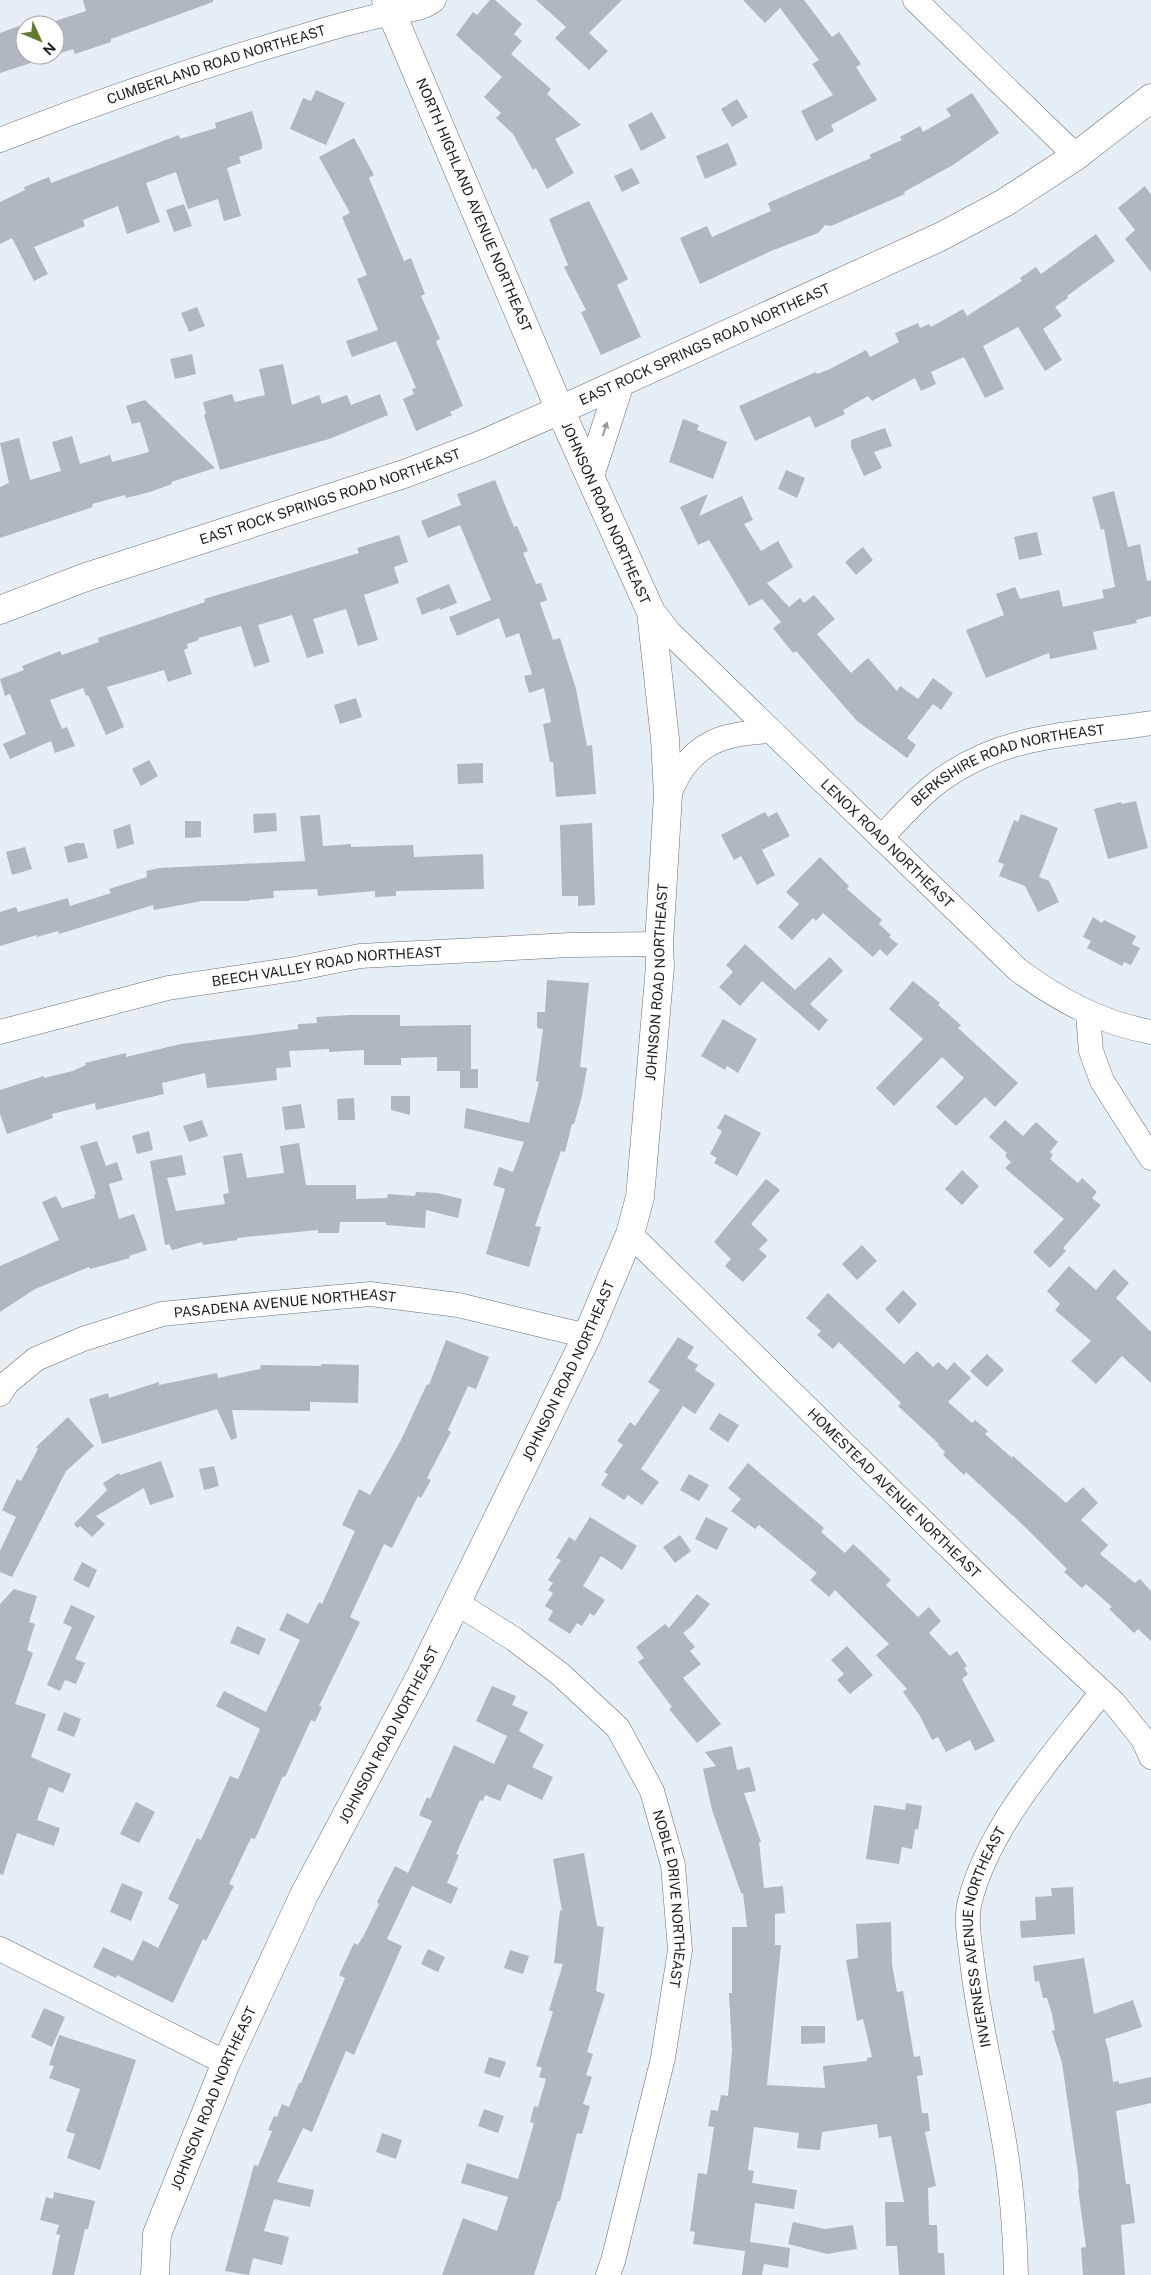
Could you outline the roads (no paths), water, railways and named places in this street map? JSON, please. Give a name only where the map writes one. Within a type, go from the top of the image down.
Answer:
[{"type":"street","name":"CUMBERLAND ROAD NORTHEAST","points":[[0,140],[166,79],[305,36],[390,6],[425,8],[434,0]]},
{"type":"street","points":[[915,0],[1076,156]]},
{"type":"street","name":"NORTH HIGHLAND AVENUE NORTHEAST","points":[[390,6],[560,410]]},
{"type":"street","name":"EAST ROCK SPRINGS ROAD NORTHEAST","points":[[0,610],[86,577],[404,474],[478,446],[560,410],[940,237],[1004,203],[1076,156],[1151,98]]},
{"type":"street","points":[[590,476],[620,383]]},
{"type":"street","name":"JOHNSON ROAD NORTHEAST","points":[[154,2275],[157,2234],[226,2063],[304,1896],[421,1675],[588,1336],[630,1234],[640,1197],[660,966],[659,944],[668,795],[665,739],[651,612],[560,410]]},
{"type":"street","name":"LENOX ROAD NORTHEAST","points":[[651,612],[656,615],[669,632],[1018,970],[1052,995],[1088,1014],[1151,1032]]},
{"type":"street","name":"BERKSHIRE ROAD NORTHEAST","points":[[881,838],[916,801],[939,782],[971,762],[1002,748],[1043,737],[1151,723]]},
{"type":"street","points":[[668,795],[686,764],[709,744],[734,734],[771,731]]},
{"type":"street","name":"BEECH VALLEY ROAD NORTHEAST","points":[[0,1032],[168,988],[295,970],[360,956],[570,945],[659,944]]},
{"type":"street","points":[[1088,1014],[1090,1052],[1102,1081],[1151,1158]]},
{"type":"street","name":"HOMESTEAD AVENUE NORTHEAST","points":[[630,1234],[994,1592],[1114,1703],[1143,1739],[1151,1757]]},
{"type":"street","name":"PASADENA AVENUE NORTHEAST","points":[[2,1384],[36,1359],[83,1339],[162,1314],[370,1294],[458,1305],[588,1336]]},
{"type":"street","name":"NOBLE DRIVE NORTHEAST","points":[[457,1603],[514,1639],[560,1674],[618,1728],[652,1791],[673,1866],[680,1950],[664,2058],[608,2275]]},
{"type":"street","name":"INVERNESS AVENUE NORTHEAST","points":[[1016,2275],[1014,2220],[1005,2148],[976,1996],[969,1932],[969,1904],[977,1880],[996,1838],[1038,1774],[1102,1692]]},
{"type":"street","points":[[0,1949],[226,2063]]}]
